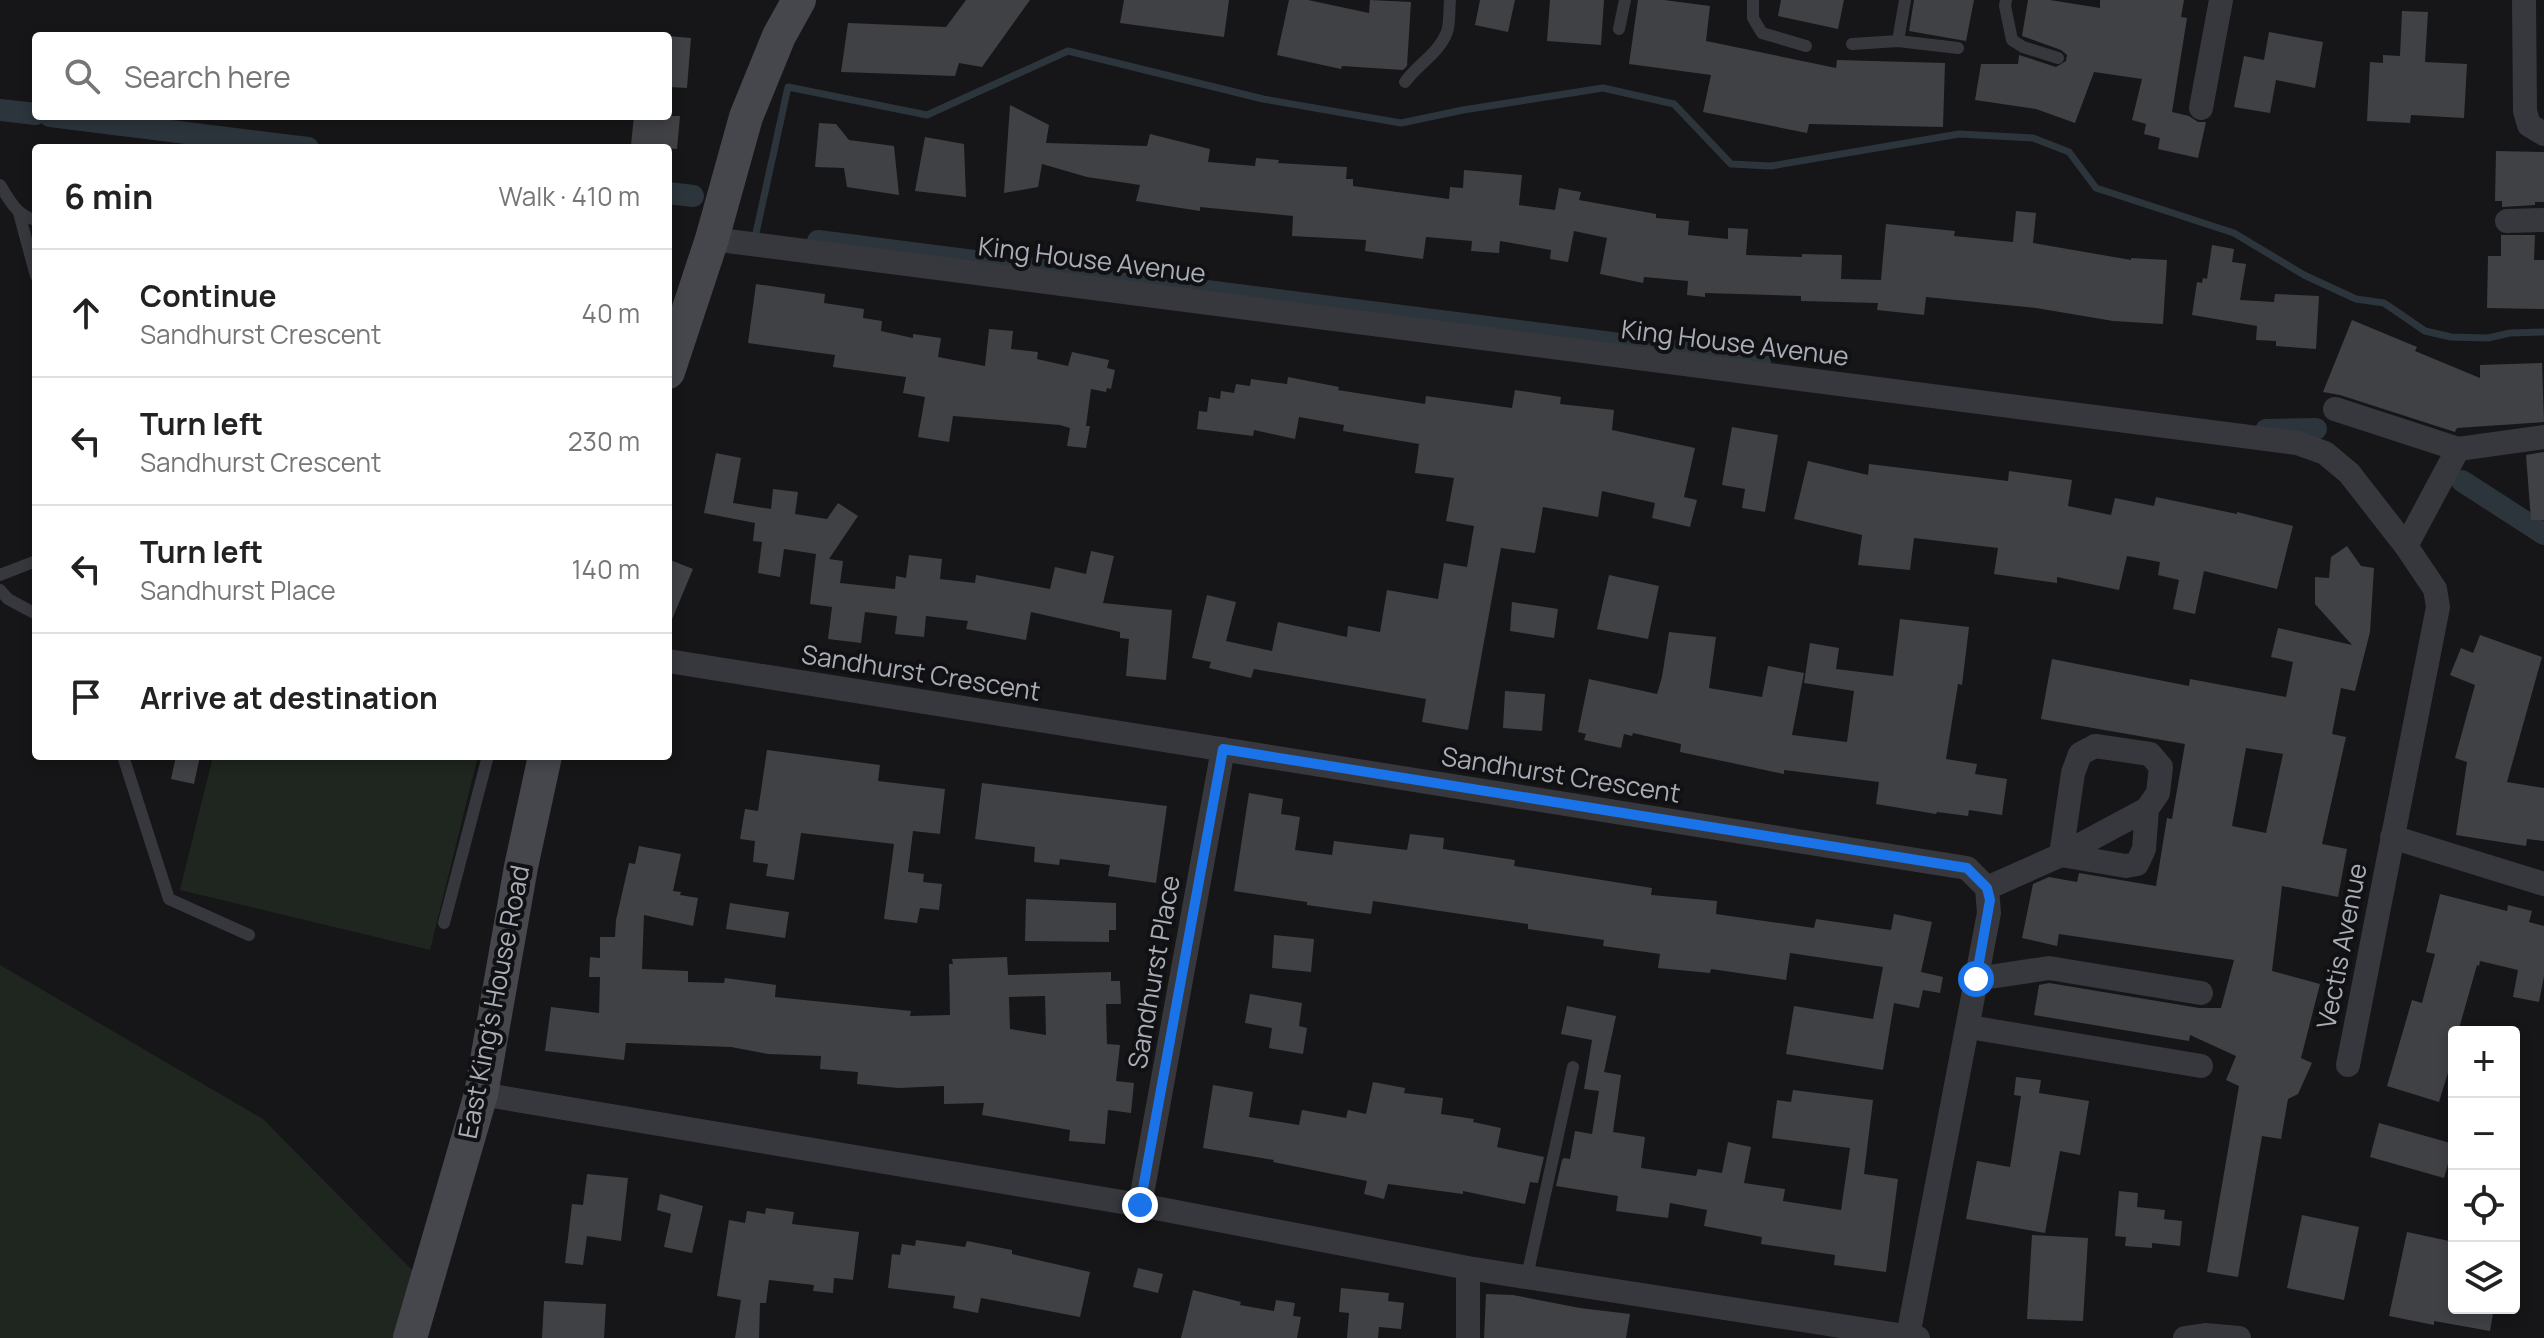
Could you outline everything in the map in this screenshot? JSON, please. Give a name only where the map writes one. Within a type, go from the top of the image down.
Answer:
[{"type":"main road","points":[[672,360],[728,187],[746,117],[779,36],[799,0]]},
{"type":"main road","name":"East King's House Road","points":[[410,1338],[481,1094],[521,867],[544,760]]},
{"type":"street","points":[[2201,108],[2221,0]]},
{"type":"street","points":[[2524,0],[2525,111],[2529,125],[2544,134]]},
{"type":"street","points":[[2507,221],[2544,220]]},
{"type":"street","name":"King House Avenue","points":[[712,239],[2297,443],[2325,453],[2349,473],[2435,589],[2438,607],[2392,837]]},
{"type":"street","points":[[2335,409],[2458,449],[2544,437]]},
{"type":"street","points":[[2406,546],[2458,449]]},
{"type":"street","name":"Sandhurst Crescent","points":[[672,662],[1967,868],[1987,888]]},
{"type":"street","points":[[481,1094],[1140,1205],[1468,1268],[1913,1337],[1989,913],[1987,888],[2061,855],[2147,809],[2158,793],[2161,767],[2150,754],[2095,746],[2080,754],[2073,773],[2061,855]]},
{"type":"street","name":"Sandhurst Place","points":[[1140,1205],[1223,749]]},
{"type":"street","points":[[2061,855],[2126,866],[2137,864],[2144,849],[2147,809]]},
{"type":"street","points":[[2392,837],[2544,884]]},
{"type":"street","name":"Vectis Avenue","points":[[2348,1065],[2392,837]]},
{"type":"street","points":[[1976,979],[2049,968],[2201,993]]},
{"type":"street","points":[[1969,1027],[2201,1066]]},
{"type":"street","points":[[1468,1268],[1468,1338]]},
{"type":"street","points":[[2185,1338],[2205,1335],[2239,1338]]},
{"type":"lane","points":[[1405,82],[1418,65],[1434,53],[1448,31],[1450,0]]},
{"type":"lane","points":[[1619,29],[1625,0]]},
{"type":"lane","points":[[1753,0],[1753,18],[1762,33],[1806,46]]},
{"type":"lane","points":[[1898,41],[1905,0]]},
{"type":"lane","points":[[2006,0],[2012,40],[2023,47],[2058,58]]},
{"type":"lane","points":[[1852,44],[1898,41],[1958,48]]},
{"type":"lane","points":[[0,185],[19,213],[32,219]]},
{"type":"lane","points":[[19,213],[32,261]]},
{"type":"lane","points":[[0,575],[32,563]]},
{"type":"lane","points":[[0,590],[8,599],[32,612]]},
{"type":"lane","points":[[124,760],[169,899],[249,935]]},
{"type":"lane","points":[[444,923],[487,760]]},
{"type":"lane","points":[[1527,1276],[1573,1067]]},
{"type":"shaded area","points":[[212,760],[477,760],[430,950],[180,890]]},
{"type":"shaded area","points":[[0,965],[263,1119],[417,1275],[397,1338],[0,1338]]},
{"type":"building","points":[[966,0],[1030,0],[982,67],[959,63],[955,76],[841,72],[848,23],[946,27]]},
{"type":"building","points":[[1124,0],[1229,0],[1224,37],[1120,23]]},
{"type":"building","points":[[1289,0],[1308,0],[1369,13],[1370,0],[1411,2],[1407,66],[1403,70],[1342,66],[1341,69],[1277,55]]},
{"type":"building","points":[[1480,0],[1515,0],[1508,32],[1475,25]]},
{"type":"building","points":[[1550,0],[1604,0],[1601,45],[1547,41]]},
{"type":"building","points":[[1638,0],[1710,6],[1706,41],[1836,68],[1837,60],[1945,63],[1943,127],[1809,124],[1807,133],[1703,112],[1711,75],[1629,64]]},
{"type":"building","points":[[1781,0],[1844,0],[1838,29],[1778,16]]},
{"type":"building","points":[[1914,0],[1974,0],[1966,41],[1909,31]]},
{"type":"building","points":[[2028,0],[2050,0],[2100,8],[2100,0],[2184,0],[2181,17],[2187,18],[2172,112],[2206,122],[2198,158],[2158,149],[2160,138],[2144,134],[2146,124],[2132,120],[2142,79],[2094,72],[2075,123],[2036,109],[1975,100],[1981,64],[2018,64],[2019,55],[2056,67],[2066,61],[2067,55],[2061,50],[2022,36]]},
{"type":"building","points":[[2402,11],[2428,12],[2425,62],[2467,64],[2464,118],[2411,115],[2410,123],[2367,121],[2370,62],[2383,63],[2383,55],[2400,56]]},
{"type":"building","points":[[2269,32],[2323,42],[2315,88],[2276,80],[2270,113],[2234,107],[2244,56],[2264,60]]},
{"type":"building","points":[[672,36],[691,38],[687,88],[672,87]]},
{"type":"building","points":[[1010,105],[1049,125],[1046,143],[1147,146],[1150,134],[1210,149],[1208,162],[1255,166],[1256,158],[1279,160],[1278,163],[1347,167],[1346,179],[1353,179],[1353,186],[1449,199],[1450,187],[1463,188],[1464,170],[1522,175],[1519,205],[1555,210],[1559,188],[1581,192],[1579,200],[1656,214],[1656,218],[1689,221],[1688,235],[1728,239],[1728,228],[1748,229],[1746,255],[1842,255],[1841,279],[1881,280],[1886,224],[1955,231],[1954,236],[2013,242],[2016,211],[2036,213],[2033,243],[2131,260],[2167,260],[2163,324],[2113,321],[2036,308],[1926,297],[1924,315],[1877,310],[1878,303],[1801,301],[1801,296],[1687,295],[1688,281],[1644,277],[1643,283],[1600,274],[1607,238],[1574,231],[1568,262],[1550,259],[1551,250],[1500,241],[1499,253],[1471,251],[1472,241],[1426,237],[1423,259],[1365,251],[1366,240],[1292,236],[1293,216],[1200,207],[1200,211],[1136,201],[1140,185],[1087,177],[1042,164],[1038,187],[1004,193]]},
{"type":"building","points":[[672,116],[680,116],[677,149],[672,149],[672,144],[631,144],[634,120],[672,120]]},
{"type":"building","points":[[819,123],[836,124],[849,140],[894,146],[899,195],[847,187],[844,168],[815,167]]},
{"type":"building","points":[[925,137],[964,144],[966,197],[915,191]]},
{"type":"building","points":[[2496,151],[2544,152],[2544,202],[2502,207],[2502,201],[2495,201]]},
{"type":"building","points":[[2501,235],[2535,235],[2534,260],[2544,260],[2544,309],[2487,308],[2488,256],[2501,256]]},
{"type":"building","points":[[2212,245],[2234,249],[2232,262],[2246,264],[2240,300],[2274,302],[2275,294],[2319,296],[2316,349],[2276,346],[2276,341],[2256,340],[2257,326],[2192,315],[2197,282],[2207,279]]},
{"type":"building","points":[[756,284],[825,294],[824,303],[864,309],[863,318],[882,321],[881,331],[913,338],[913,334],[941,338],[938,357],[985,366],[989,329],[1013,331],[1011,349],[1038,352],[1037,359],[1068,366],[1072,352],[1109,360],[1107,368],[1115,370],[1111,389],[1107,388],[1106,392],[1091,389],[1086,448],[1067,446],[1070,428],[1060,425],[953,416],[949,442],[918,437],[925,397],[903,393],[906,377],[833,367],[835,355],[748,343]]},
{"type":"building","points":[[2352,320],[2480,378],[2480,365],[2542,363],[2544,422],[2457,428],[2455,432],[2323,392]]},
{"type":"building","points":[[1288,377],[1339,387],[1338,390],[1425,404],[1426,396],[1512,408],[1515,390],[1561,397],[1560,404],[1614,410],[1612,430],[1695,448],[1684,497],[1697,500],[1690,527],[1652,518],[1655,503],[1602,491],[1598,517],[1543,507],[1535,553],[1501,548],[1468,730],[1422,722],[1426,699],[1254,669],[1251,678],[1209,668],[1211,662],[1192,658],[1207,595],[1236,602],[1226,641],[1272,651],[1278,622],[1347,637],[1348,626],[1380,632],[1387,590],[1438,599],[1444,563],[1467,567],[1474,526],[1446,521],[1454,478],[1415,473],[1419,444],[1343,431],[1344,425],[1299,417],[1295,439],[1254,430],[1253,436],[1197,429],[1199,411],[1207,412],[1209,397],[1220,399],[1221,391],[1234,393],[1236,384],[1250,386],[1251,379],[1287,384]]},
{"type":"building","points":[[1732,427],[1778,435],[1765,512],[1742,508],[1745,489],[1722,485]]},
{"type":"building","points":[[2544,452],[2544,520],[2531,520],[2526,455]]},
{"type":"building","points":[[716,453],[741,458],[733,503],[771,509],[773,489],[798,492],[795,514],[827,519],[838,503],[858,516],[829,559],[843,561],[840,583],[895,589],[896,576],[906,578],[909,555],[942,559],[940,579],[975,583],[976,575],[1050,589],[1055,567],[1086,574],[1091,551],[1114,556],[1103,603],[1172,610],[1166,680],[1126,676],[1129,639],[1120,638],[1120,632],[1031,612],[1026,640],[966,629],[968,621],[926,616],[924,637],[895,634],[897,616],[865,612],[861,643],[828,639],[832,607],[810,604],[816,554],[784,549],[780,577],[758,573],[762,542],[753,541],[755,523],[704,513]]},
{"type":"building","points":[[1808,461],[1868,475],[1869,464],[2008,481],[2009,471],[2072,480],[2068,506],[2111,515],[2115,498],[2154,506],[2156,497],[2293,526],[2277,589],[2204,571],[2195,614],[2173,609],[2179,580],[2158,575],[2160,562],[2127,556],[2119,590],[2057,577],[2057,583],[1994,574],[1998,548],[1914,538],[1910,570],[1858,565],[1862,535],[1794,519]]},
{"type":"building","points":[[2347,546],[2361,566],[2374,568],[2370,632],[2355,691],[2341,688],[2332,734],[2346,737],[2322,844],[2347,849],[2338,897],[2282,886],[2272,971],[2320,984],[2301,1058],[2312,1063],[2298,1094],[2288,1099],[2281,1139],[2262,1136],[2238,1277],[2207,1272],[2239,1086],[2226,1080],[2236,1056],[2190,1035],[2189,1041],[2034,1015],[2039,985],[2049,983],[2199,1008],[2221,1008],[2234,960],[2059,934],[2057,946],[2022,938],[2033,884],[2049,877],[2077,882],[2079,873],[2156,886],[2167,818],[2172,819],[2185,744],[2041,719],[2052,659],[2189,686],[2190,679],[2286,697],[2293,662],[2271,657],[2278,628],[2352,645],[2315,604],[2315,577],[2329,578],[2331,557]],"holes":[[[2246,748],[2283,754],[2266,833],[2232,826]]]},
{"type":"building","points":[[672,561],[693,569],[672,619]]},
{"type":"building","points":[[1609,575],[1659,586],[1648,639],[1597,629]]},
{"type":"building","points":[[1512,602],[1558,609],[1554,638],[1510,631]]},
{"type":"building","points":[[1900,619],[1969,627],[1962,685],[1958,684],[1946,759],[1977,764],[1975,774],[2007,779],[2002,815],[1969,810],[1968,816],[1936,814],[1876,804],[1879,782],[1784,770],[1784,774],[1680,752],[1681,744],[1633,733],[1632,736],[1624,734],[1621,748],[1584,740],[1586,734],[1578,732],[1589,679],[1657,694],[1669,632],[1716,637],[1709,688],[1762,697],[1768,666],[1804,673],[1792,735],[1847,742],[1854,691],[1804,683],[1810,643],[1839,648],[1836,669],[1893,676]]},
{"type":"building","points":[[2480,635],[2542,657],[2507,782],[2544,788],[2544,841],[2527,839],[2526,846],[2456,835],[2467,762],[2455,758],[2475,685],[2450,675],[2461,648],[2473,653]]},
{"type":"building","points":[[1505,691],[1545,694],[1542,731],[1503,728]]},
{"type":"building","points":[[767,750],[880,765],[878,781],[945,789],[940,834],[913,831],[908,872],[924,874],[923,882],[942,884],[939,910],[920,908],[917,923],[884,919],[894,844],[801,833],[794,880],[766,876],[768,864],[753,862],[755,841],[740,839],[745,809],[758,811]]},
{"type":"building","points":[[175,760],[199,760],[194,784],[171,779]]},
{"type":"building","points":[[982,783],[1167,806],[1156,883],[1108,876],[1110,865],[1060,859],[1059,865],[1034,862],[1035,847],[975,839]]},
{"type":"building","points":[[1249,793],[1283,799],[1281,814],[1300,817],[1295,850],[1332,855],[1334,841],[1407,850],[1410,834],[1444,838],[1443,849],[1515,860],[1514,866],[1652,888],[1651,895],[1717,901],[1716,914],[1814,928],[1816,919],[1891,930],[1894,914],[1932,922],[1921,972],[1943,977],[1940,993],[1923,990],[1919,1008],[1894,1003],[1883,1070],[1786,1054],[1794,1006],[1873,1019],[1883,967],[1790,953],[1786,980],[1711,969],[1710,973],[1658,968],[1660,954],[1603,946],[1604,940],[1528,929],[1528,924],[1373,901],[1371,914],[1234,891]]},
{"type":"building","points":[[639,846],[681,854],[673,891],[698,898],[693,926],[644,915],[642,969],[688,971],[688,982],[724,983],[725,978],[776,985],[775,997],[911,1011],[910,1016],[950,1015],[949,964],[953,964],[952,959],[1007,957],[1008,975],[1111,972],[1111,981],[1120,981],[1121,1004],[1106,1004],[1107,1044],[1120,1045],[1116,1081],[1134,1083],[1131,1113],[1108,1110],[1105,1144],[1069,1141],[1070,1130],[982,1115],[984,1103],[944,1104],[944,1086],[898,1088],[857,1084],[858,1072],[820,1069],[821,1056],[768,1054],[731,1047],[626,1043],[624,1060],[545,1051],[551,1007],[599,1013],[600,977],[589,977],[590,957],[600,958],[600,937],[615,937],[629,863],[635,864]],"holes":[[[1045,996],[1046,1035],[1010,1029],[1009,997]]]},
{"type":"building","points":[[2440,894],[2507,911],[2508,905],[2532,911],[2529,922],[2544,926],[2544,976],[2539,1002],[2513,997],[2518,970],[2480,961],[2477,965],[2460,1026],[2448,1026],[2448,1073],[2439,1102],[2387,1086],[2412,1000],[2422,1003],[2435,954],[2426,952]]},
{"type":"building","points":[[1026,899],[1116,903],[1116,930],[1109,930],[1109,942],[1025,941]]},
{"type":"building","points":[[730,903],[789,912],[785,938],[726,929]]},
{"type":"building","points":[[1274,935],[1314,939],[1311,972],[1272,968]]},
{"type":"building","points":[[1250,994],[1302,1003],[1299,1026],[1307,1028],[1303,1054],[1269,1048],[1272,1028],[1245,1023]]},
{"type":"building","points":[[1567,1006],[1616,1016],[1604,1072],[1621,1075],[1613,1132],[1645,1137],[1641,1168],[1696,1176],[1698,1169],[1722,1173],[1728,1142],[1751,1147],[1744,1183],[1785,1189],[1783,1201],[1841,1210],[1850,1148],[1772,1138],[1777,1100],[1791,1102],[1793,1090],[1873,1100],[1864,1174],[1898,1179],[1886,1272],[1834,1265],[1835,1255],[1761,1244],[1762,1237],[1704,1226],[1707,1210],[1670,1203],[1668,1218],[1616,1211],[1618,1196],[1556,1186],[1562,1160],[1570,1159],[1575,1131],[1592,1134],[1599,1091],[1584,1089],[1592,1040],[1561,1034]]},
{"type":"building","points":[[2016,1077],[2041,1080],[2039,1093],[2089,1101],[2080,1155],[2060,1151],[2045,1233],[1966,1219],[1977,1161],[2010,1167],[2021,1096],[2014,1095]]},
{"type":"building","points":[[1373,1082],[1405,1088],[1404,1093],[1443,1098],[1441,1114],[1474,1119],[1473,1122],[1501,1128],[1497,1147],[1544,1157],[1538,1183],[1530,1182],[1525,1204],[1463,1191],[1463,1194],[1388,1184],[1384,1199],[1364,1194],[1367,1181],[1203,1148],[1213,1085],[1253,1092],[1249,1117],[1299,1125],[1302,1110],[1346,1118],[1348,1110],[1366,1114]]},
{"type":"building","points":[[2379,1123],[2448,1142],[2448,1164],[2444,1178],[2370,1157]]},
{"type":"building","points":[[587,1174],[628,1178],[621,1241],[587,1236],[583,1265],[565,1263],[572,1204],[583,1205]]},
{"type":"building","points":[[2119,1191],[2138,1193],[2137,1207],[2165,1210],[2164,1219],[2182,1221],[2180,1246],[2152,1243],[2152,1248],[2125,1246],[2126,1237],[2115,1236]]},
{"type":"building","points":[[660,1194],[703,1206],[692,1253],[664,1247],[671,1214],[657,1210]]},
{"type":"building","points":[[766,1208],[794,1212],[792,1224],[859,1232],[853,1280],[834,1278],[833,1293],[813,1291],[814,1285],[769,1280],[766,1303],[760,1303],[759,1338],[735,1338],[741,1300],[717,1296],[729,1220],[745,1223],[747,1211],[765,1214]]},
{"type":"building","points":[[2302,1215],[2359,1227],[2344,1300],[2287,1288]]},
{"type":"building","points":[[2407,1232],[2448,1241],[2448,1314],[2493,1314],[2490,1331],[2389,1316]]},
{"type":"building","points":[[2032,1235],[2088,1238],[2083,1321],[2027,1319]]},
{"type":"building","points":[[916,1240],[965,1247],[967,1241],[1090,1272],[1080,1317],[981,1298],[978,1313],[953,1308],[955,1296],[888,1288],[892,1254],[900,1255],[902,1244],[915,1246]]},
{"type":"building","points":[[1138,1268],[1163,1274],[1158,1293],[1133,1287]]},
{"type":"building","points":[[1341,1288],[1389,1293],[1388,1301],[1404,1303],[1401,1329],[1379,1327],[1378,1338],[1347,1338],[1349,1313],[1339,1312]]},
{"type":"building","points":[[1193,1290],[1241,1302],[1240,1305],[1274,1311],[1276,1300],[1295,1303],[1293,1316],[1301,1317],[1297,1338],[1181,1338]]},
{"type":"building","points":[[1486,1294],[1513,1295],[1630,1314],[1626,1338],[1484,1338]]},
{"type":"building","points":[[544,1301],[606,1304],[604,1338],[542,1338]]},
{"type":"waterway","points":[[756,233],[788,87],[927,115],[1068,51],[1263,99],[1401,123],[1603,88],[1674,104],[1731,164],[1771,166],[1959,134],[2033,138],[2069,152],[2096,188],[2234,233],[2304,275],[2356,299],[2384,303],[2425,331],[2451,337],[2488,338],[2510,333],[2544,332]]},
{"type":"waterway","points":[[0,110],[32,114]]},
{"type":"waterway","points":[[82,120],[276,144]]},
{"type":"waterway","points":[[672,193],[693,196]]},
{"type":"waterway","points":[[818,241],[1760,362]]},
{"type":"waterway","points":[[2266,430],[2316,429]]},
{"type":"waterway","points":[[2462,481],[2544,534]]},
{"type":"route","points":[[1140,1205],[1223,749],[1967,868],[1987,888],[1990,900],[1976,979]]}]
